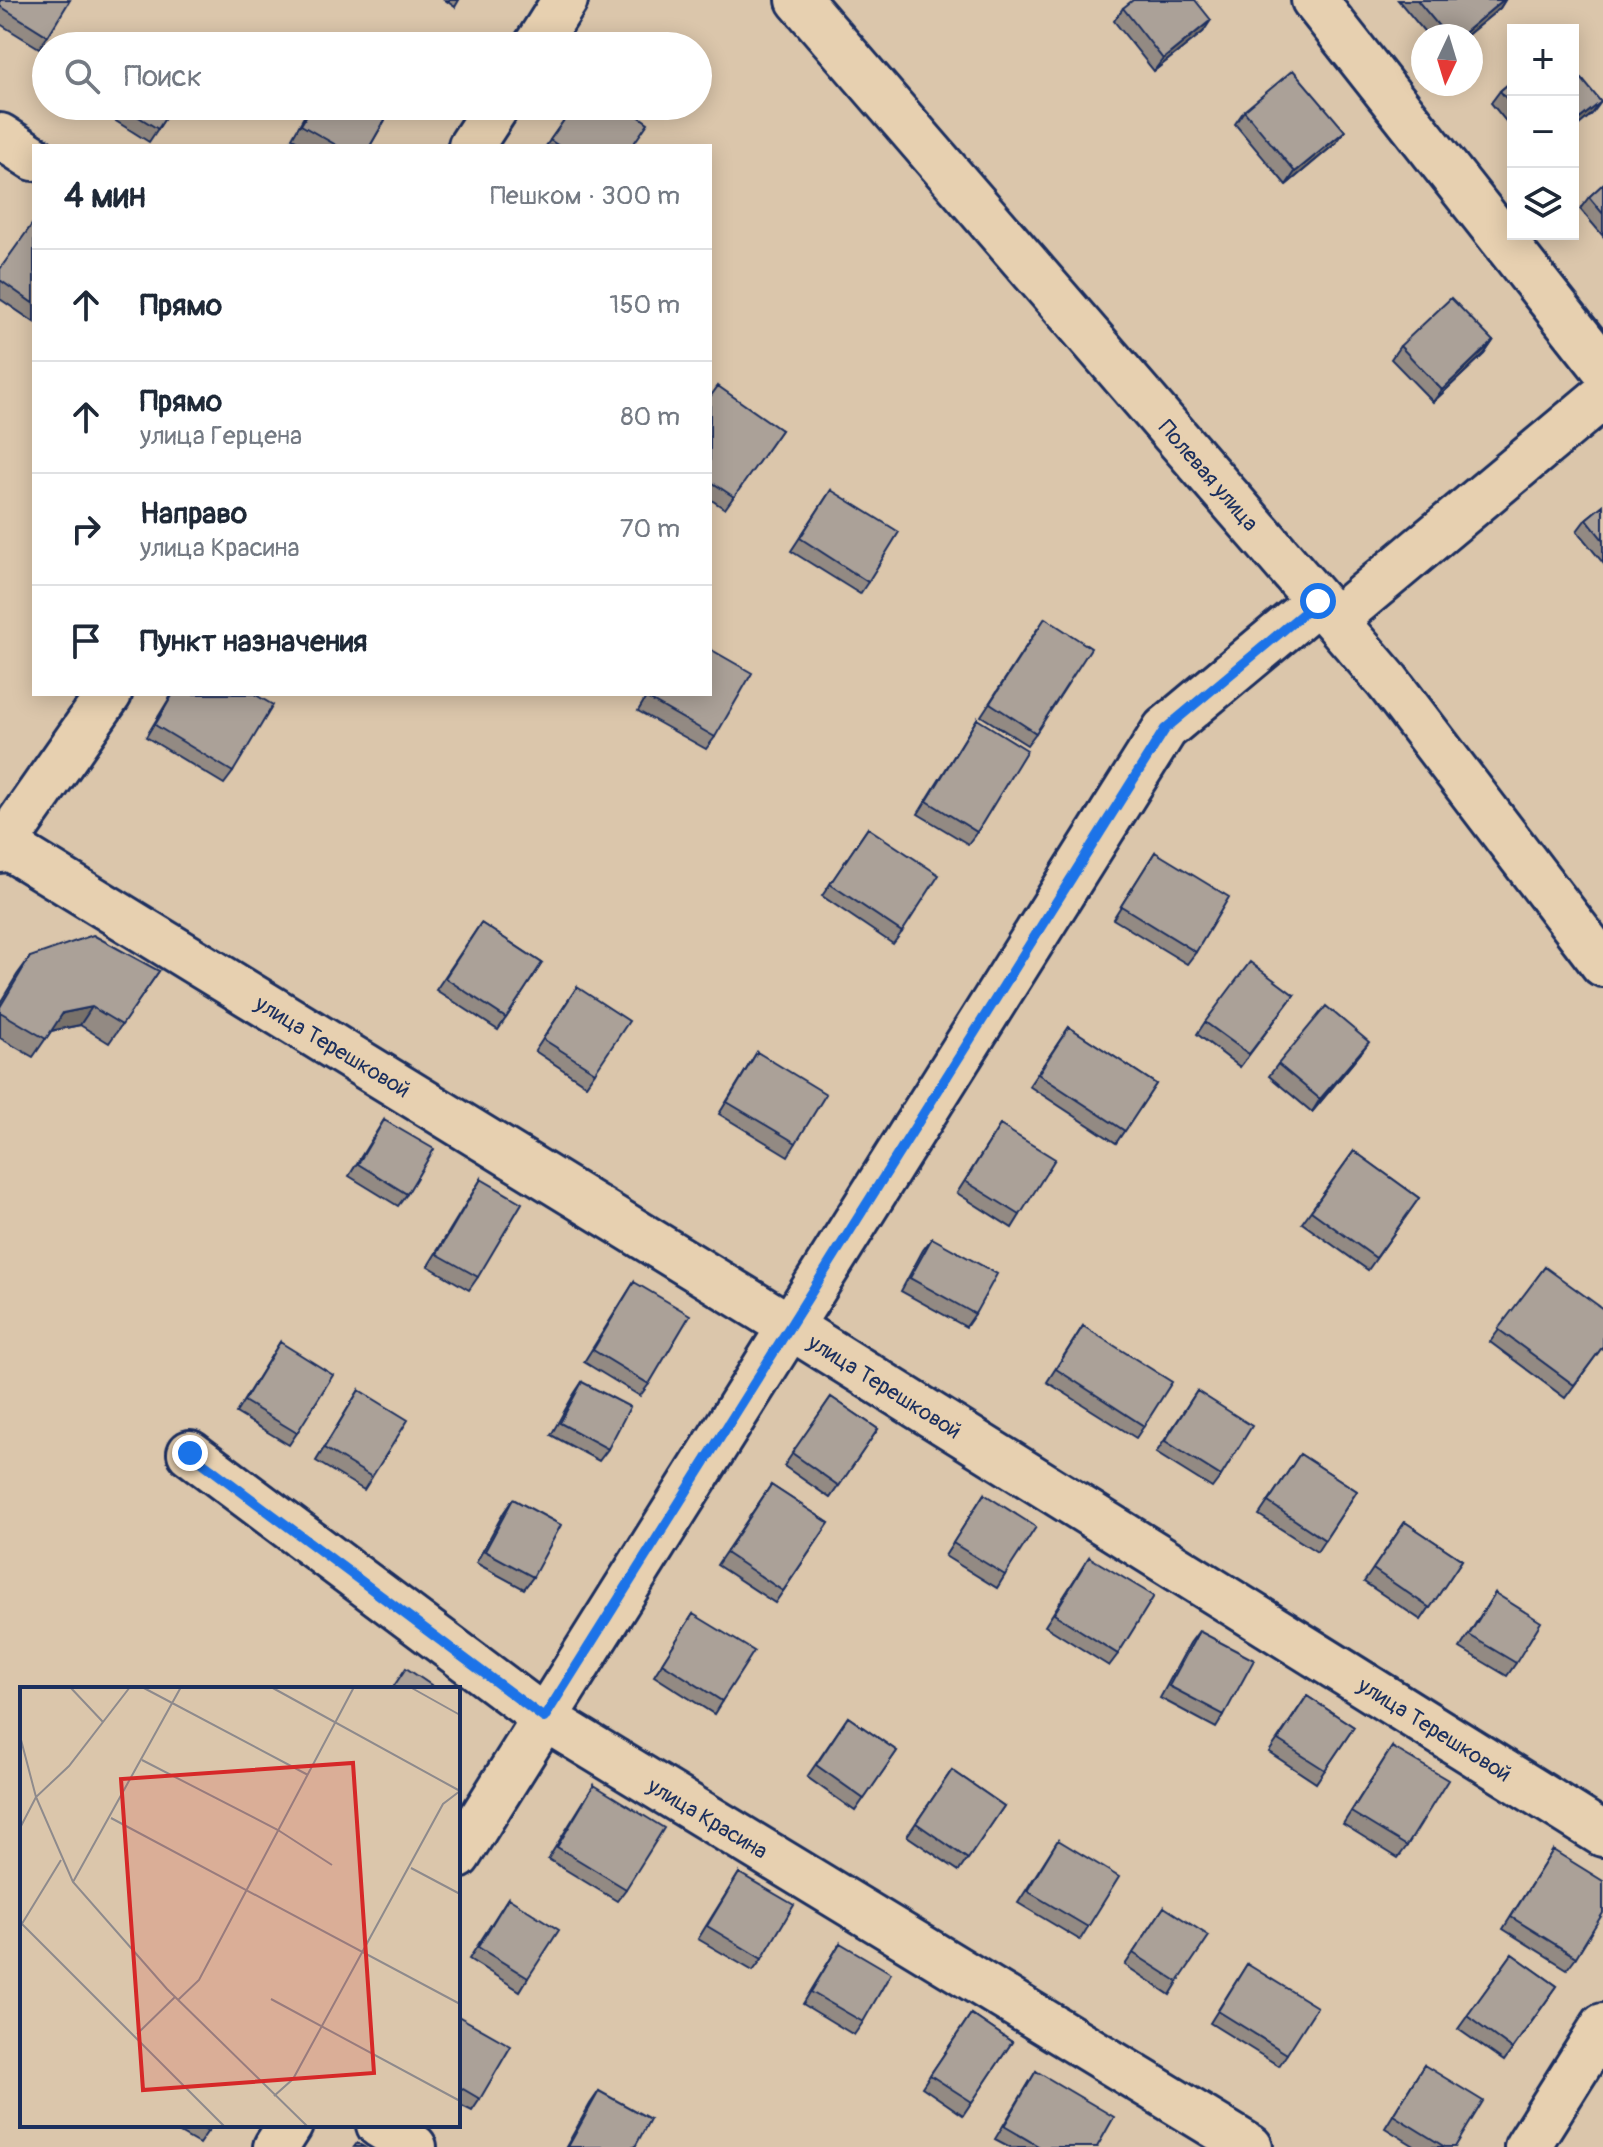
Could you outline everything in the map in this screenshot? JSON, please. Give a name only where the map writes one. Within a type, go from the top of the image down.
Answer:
[{"type":"street","points":[[545,32],[565,0]]},
{"type":"street","name":"Полевая улица","points":[[799,0],[1388,682],[1603,964]]},
{"type":"street","points":[[1314,0],[1603,367]]},
{"type":"street","points":[[472,144],[488,120]]},
{"type":"street","points":[[0,136],[32,157]]},
{"type":"street","points":[[460,1853],[1165,729],[1327,610],[1603,396]]},
{"type":"street","points":[[1,846],[108,696]]},
{"type":"street","name":"улица Терешковой","points":[[1,846],[789,1326],[1603,1834]]},
{"type":"street","name":"улица Красина","points":[[190,1453],[544,1718],[1250,2147]]},
{"type":"street","points":[[1527,2147],[1603,2026]]},
{"type":"street","points":[[276,2147],[289,2127]]},
{"type":"street","points":[[382,2127],[414,2147]]},
{"type":"building","points":[[0,0],[70,0],[50,32],[42,32],[0,6]]},
{"type":"building","points":[[1133,0],[1195,0],[1211,20],[1163,59],[1123,8]]},
{"type":"building","points":[[1417,0],[1503,0],[1474,24],[1437,24]]},
{"type":"building","points":[[1293,70],[1345,131],[1295,172],[1244,111]]},
{"type":"building","points":[[1579,75],[1601,102],[1579,119]]},
{"type":"building","points":[[1507,85],[1507,100],[1500,91]]},
{"type":"building","points":[[144,120],[164,120],[158,129]]},
{"type":"building","points":[[304,120],[385,120],[371,144],[334,144],[301,125]]},
{"type":"building","points":[[564,120],[644,120],[648,123],[633,144],[556,144],[550,140]]},
{"type":"building","points":[[1603,184],[1603,214],[1589,197]]},
{"type":"building","points":[[32,224],[32,303],[0,280],[0,269]]},
{"type":"building","points":[[1451,298],[1493,341],[1442,390],[1400,346]]},
{"type":"building","points":[[718,386],[781,430],[734,497],[712,482],[712,394]]},
{"type":"building","points":[[831,490],[899,532],[868,582],[800,538]]},
{"type":"building","points":[[1603,505],[1603,540],[1586,519]]},
{"type":"building","points":[[1045,618],[1091,648],[1036,733],[990,703]]},
{"type":"building","points":[[712,650],[752,673],[715,737],[647,698],[712,696]]},
{"type":"building","points":[[172,696],[257,696],[273,705],[233,772],[155,725]]},
{"type":"building","points":[[977,719],[1027,750],[977,832],[927,801]]},
{"type":"building","points":[[868,828],[939,875],[902,932],[830,884]]},
{"type":"building","points":[[1155,852],[1229,897],[1196,952],[1121,906]]},
{"type":"building","points":[[481,923],[542,963],[506,1018],[445,978]]},
{"type":"building","points":[[93,935],[159,971],[122,1025],[92,1007],[63,1013],[46,1039],[0,1012],[30,957]]},
{"type":"building","points":[[1250,962],[1294,995],[1249,1054],[1205,1022]]},
{"type":"building","points":[[577,987],[629,1021],[595,1072],[543,1039]]},
{"type":"building","points":[[1326,1006],[1369,1042],[1320,1099],[1278,1064]]},
{"type":"building","points":[[1069,1027],[1156,1084],[1125,1131],[1038,1074]]},
{"type":"building","points":[[757,1052],[826,1094],[796,1143],[727,1102]]},
{"type":"building","points":[[384,1120],[434,1149],[407,1194],[358,1164]]},
{"type":"building","points":[[1000,1125],[1055,1159],[1020,1215],[965,1181]]},
{"type":"building","points":[[1354,1151],[1419,1198],[1376,1258],[1311,1211]]},
{"type":"building","points":[[481,1179],[522,1203],[478,1277],[437,1254]]},
{"type":"building","points":[[932,1238],[997,1274],[975,1314],[910,1278]]},
{"type":"building","points":[[1545,1267],[1603,1309],[1603,1346],[1574,1385],[1498,1329]]},
{"type":"building","points":[[634,1282],[690,1315],[649,1384],[593,1350]]},
{"type":"building","points":[[1083,1326],[1172,1382],[1144,1426],[1056,1369]]},
{"type":"building","points":[[280,1342],[333,1375],[297,1433],[244,1401]]},
{"type":"building","points":[[582,1382],[630,1407],[608,1449],[560,1423]]},
{"type":"building","points":[[359,1390],[408,1420],[372,1477],[324,1448]]},
{"type":"building","points":[[1197,1391],[1252,1426],[1221,1476],[1165,1441]]},
{"type":"building","points":[[831,1397],[878,1429],[839,1486],[792,1453]]},
{"type":"building","points":[[1300,1454],[1357,1491],[1325,1540],[1268,1502]]},
{"type":"building","points":[[771,1485],[829,1523],[783,1591],[726,1553]]},
{"type":"building","points":[[984,1494],[1036,1527],[1005,1575],[953,1543]]},
{"type":"building","points":[[513,1499],[561,1525],[533,1577],[485,1551]]},
{"type":"building","points":[[1405,1522],[1462,1560],[1430,1608],[1373,1569]]},
{"type":"building","points":[[1089,1557],[1154,1596],[1118,1654],[1054,1614]]},
{"type":"building","points":[[1495,1593],[1541,1622],[1516,1663],[1469,1635]]},
{"type":"building","points":[[693,1614],[754,1651],[722,1701],[662,1663]]},
{"type":"building","points":[[1199,1631],[1254,1660],[1224,1715],[1169,1686]]},
{"type":"building","points":[[406,1668],[434,1687],[393,1687]]},
{"type":"building","points":[[1307,1696],[1354,1727],[1325,1770],[1278,1740]]},
{"type":"building","points":[[848,1717],[897,1751],[864,1799],[816,1765]]},
{"type":"building","points":[[1392,1747],[1448,1780],[1407,1846],[1351,1812]]},
{"type":"building","points":[[952,1770],[1004,1806],[968,1859],[916,1823]]},
{"type":"building","points":[[594,1785],[664,1828],[626,1889],[557,1847]]},
{"type":"building","points":[[1058,1840],[1119,1877],[1088,1927],[1027,1891]]},
{"type":"building","points":[[1553,1850],[1603,1881],[1603,1913],[1576,1957],[1511,1917]]},
{"type":"building","points":[[739,1873],[794,1905],[762,1959],[707,1926]]},
{"type":"building","points":[[508,1898],[559,1930],[528,1978],[478,1947]]},
{"type":"building","points":[[1164,1907],[1209,1936],[1178,1982],[1133,1953]]},
{"type":"building","points":[[840,1943],[891,1973],[863,2022],[811,1992]]},
{"type":"building","points":[[1512,1954],[1557,1986],[1512,2049],[1467,2016]]},
{"type":"building","points":[[1247,1964],[1317,2007],[1287,2054],[1218,2011]]},
{"type":"building","points":[[971,2014],[1012,2042],[972,2102],[930,2075]]},
{"type":"building","points":[[460,2017],[511,2046],[480,2099],[460,2087]]},
{"type":"building","points":[[1424,2065],[1483,2101],[1455,2147],[1445,2147],[1393,2115]]},
{"type":"building","points":[[1036,2071],[1114,2117],[1097,2147],[1040,2147],[1004,2126]]},
{"type":"building","points":[[599,2091],[650,2119],[635,2147],[568,2147]]},
{"type":"route","points":[[190,1453],[544,1718],[1165,729],[1318,601]]}]
